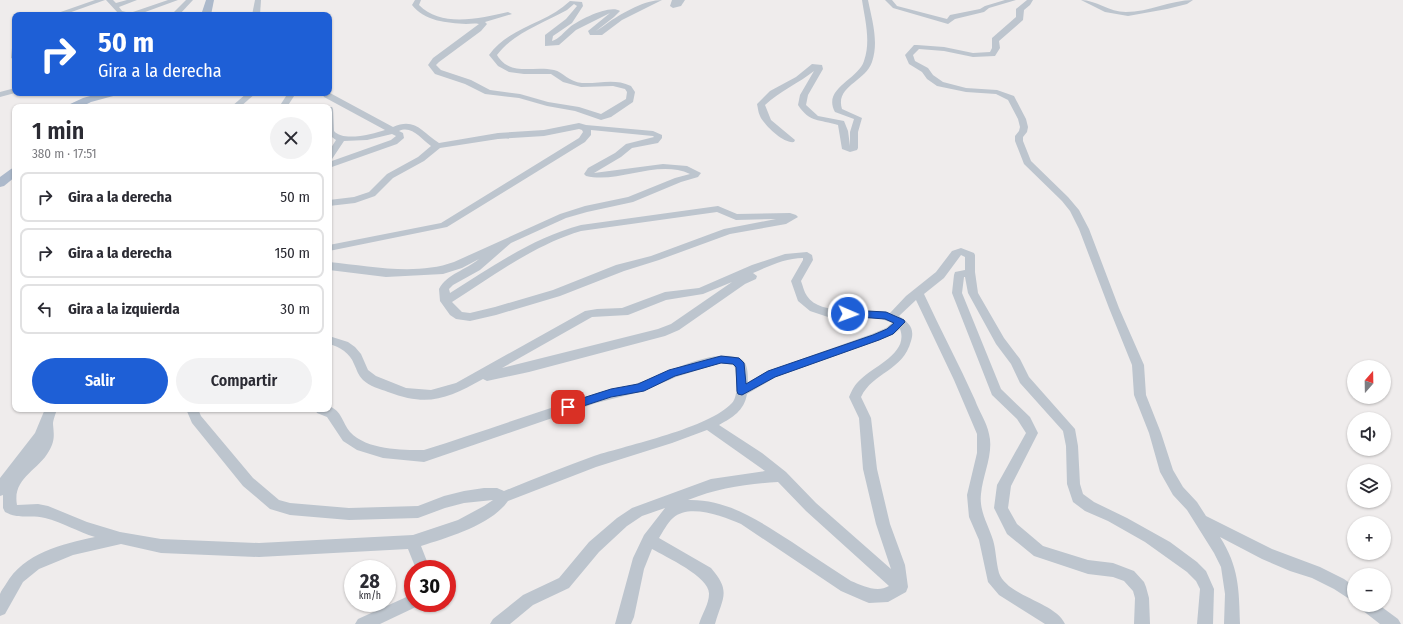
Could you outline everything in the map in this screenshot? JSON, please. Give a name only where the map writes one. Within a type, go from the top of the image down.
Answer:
[{"type":"main road","points":[[207,12],[210,0]]},
{"type":"main road","points":[[78,104],[102,96]]},
{"type":"main road","points":[[0,183],[12,175]]},
{"type":"street","points":[[65,12],[102,0]]},
{"type":"street","points":[[109,0],[118,9],[124,12]]},
{"type":"street","points":[[114,12],[134,0]]},
{"type":"street","points":[[139,12],[174,0]]},
{"type":"street","points":[[178,12],[190,0]]},
{"type":"street","points":[[256,12],[258,0]]},
{"type":"street","points":[[418,0],[416,5],[419,10],[428,15],[463,21],[479,21],[508,14]]},
{"type":"street","points":[[479,21],[483,24],[482,26],[441,55],[432,66],[434,69],[438,72],[468,82],[488,92],[520,96],[547,104],[604,117],[630,100],[632,97],[626,86],[615,83],[581,85],[572,84],[553,72],[529,72],[503,68],[496,61],[493,55],[496,48],[565,9],[569,1],[580,3],[580,6],[569,21],[549,35],[548,44],[556,43],[573,28],[607,11],[616,12],[592,32],[599,33],[604,27],[616,19],[659,0]]},
{"type":"street","points":[[675,0],[673,6],[680,5],[682,0]]},
{"type":"street","points":[[791,140],[767,123],[762,114],[761,104],[773,93],[798,79],[815,66],[818,66],[819,69],[804,95],[802,106],[806,112],[815,118],[841,123],[846,132],[845,147],[850,149],[854,148],[854,132],[858,118],[838,110],[837,96],[842,88],[864,70],[868,58],[871,43],[865,0]]},
{"type":"street","points":[[888,0],[895,7],[948,22],[953,17],[982,11],[987,7],[1012,0]]},
{"type":"street","points":[[1030,0],[1028,4],[1020,9],[1020,18],[996,40],[996,48],[992,54],[973,55],[944,49],[917,47],[909,56],[912,62],[925,70],[935,81],[940,84],[966,90],[998,92],[1011,98],[1022,119],[1024,127],[1023,132],[1019,136],[1019,141],[1028,162],[1033,169],[1065,199],[1074,210],[1084,229],[1114,308],[1138,365],[1140,396],[1155,433],[1167,472],[1178,491],[1192,506],[1228,566],[1232,594],[1232,624]]},
{"type":"street","points":[[1084,0],[1108,10],[1124,14],[1179,5],[1190,0]]},
{"type":"street","points":[[0,95],[12,91]]},
{"type":"street","points":[[239,104],[248,96]]},
{"type":"street","points":[[331,96],[365,115],[391,132],[400,135],[400,138],[394,142],[332,165]]},
{"type":"street","points":[[332,147],[335,137],[365,138],[391,132],[396,128],[408,126],[437,146]]},
{"type":"street","points":[[332,203],[355,200],[372,194],[390,176],[421,159],[437,146],[498,136],[544,133],[579,126],[586,128],[610,128],[658,135],[658,138],[655,141],[629,146],[618,155],[591,170],[589,174],[598,176],[660,167],[687,170],[696,173],[695,176],[678,180],[668,186],[630,200],[585,209],[563,216],[458,265],[443,270],[386,272],[332,266]]},
{"type":"street","points":[[332,247],[429,229],[444,224],[582,140],[587,136],[588,131],[586,128]]},
{"type":"street","points":[[445,301],[526,250],[563,233],[582,228],[718,209],[736,217],[793,217],[790,220],[728,231],[655,258],[620,268],[556,293],[481,315],[460,316],[454,312],[445,301],[444,289],[449,282],[476,267],[507,241]]},
{"type":"street","points":[[742,391],[772,374],[890,331],[896,320],[918,292],[940,275],[956,253],[961,251],[970,255],[970,272],[973,293],[1000,341],[1016,362],[1024,380],[1070,429],[1072,438],[1072,481],[1073,489],[1078,498],[1166,548],[1201,575],[1206,583],[1208,592],[1205,624]]},
{"type":"street","points":[[460,386],[589,314],[597,312],[624,312],[666,296],[693,293],[758,266],[803,254],[809,257],[796,281],[800,295],[812,308],[835,313],[875,314],[896,320],[905,327],[908,333],[906,344],[896,361],[863,383],[854,396],[864,418],[870,469],[883,524],[898,565],[900,586]]},
{"type":"street","points":[[332,341],[346,345],[356,356],[365,374],[375,382],[407,394],[422,397],[441,394],[488,376],[661,333],[674,327],[741,282],[793,256]]},
{"type":"street","points":[[970,272],[959,275],[956,293],[996,392],[1004,402],[1022,415],[1029,424],[1032,433],[1004,485],[1001,508],[1012,529],[1039,551],[1088,567],[1113,570],[1129,576],[1139,587],[1142,624]]},
{"type":"street","points":[[918,292],[960,380],[983,434],[983,453],[974,495],[976,517],[986,540],[993,577],[1004,590],[1025,604],[1046,615],[1057,624]]},
{"type":"street","points":[[47,424],[48,438],[43,448],[22,470],[14,481],[10,494],[10,508],[16,511],[38,510],[48,512],[86,528],[121,538],[161,546],[259,550],[414,542],[463,524],[496,507],[501,502],[503,497],[595,462],[709,425],[729,414],[738,405],[742,391],[741,366],[736,361],[721,359],[673,373],[640,388],[596,398],[424,456],[406,456],[364,447],[347,437],[332,412]]},
{"type":"street","points":[[0,490],[12,471],[35,445],[47,424],[50,412]]},
{"type":"street","points":[[196,412],[248,482],[275,505],[290,509],[349,514],[402,513],[418,512],[444,502],[484,494],[497,494],[503,497]]},
{"type":"street","points":[[709,425],[757,457],[782,476],[811,507],[900,586]]},
{"type":"street","points":[[498,624],[528,600],[564,582],[572,575],[594,547],[622,522],[637,512],[678,503],[711,485],[754,478],[782,476]]},
{"type":"street","points":[[678,503],[711,506],[740,517],[846,586],[869,596],[888,595],[900,586]]},
{"type":"street","points":[[623,624],[626,617],[636,568],[649,540],[678,503]]},
{"type":"street","points":[[1200,520],[1267,554],[1315,572],[1347,590]]},
{"type":"street","points":[[0,608],[18,577],[34,564],[73,548],[121,538]]},
{"type":"street","points":[[649,540],[706,574],[714,581],[718,588],[717,597],[707,624]]},
{"type":"street","points":[[414,542],[420,560]]},
{"type":"street","points":[[363,624],[404,605]]},
{"type":"street","points":[[1377,612],[1393,624]]},
{"type":"route","points":[[568,407],[611,393],[640,388],[673,373],[721,359],[736,361],[741,366],[742,391],[772,374],[832,352],[856,345],[890,331],[901,322],[892,317],[875,314],[848,314]]}]
